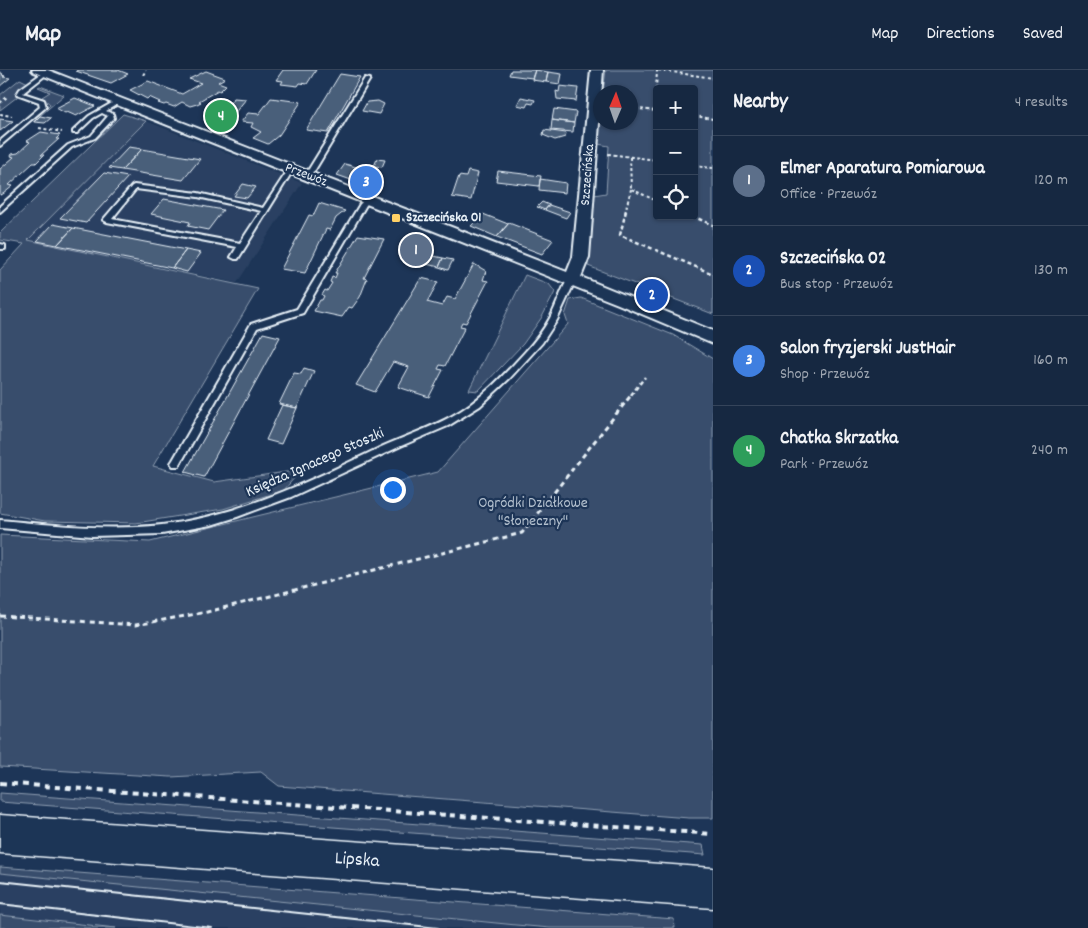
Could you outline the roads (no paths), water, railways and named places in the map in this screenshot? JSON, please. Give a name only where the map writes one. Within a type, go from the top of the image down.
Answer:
[{"type":"main road","name":"Lipska","points":[[0,834],[713,888]]},
{"type":"street","name":"Szczecińska","points":[[572,279],[581,257],[597,70]]},
{"type":"street","name":"Przewóz","points":[[41,71],[572,279],[713,338]]},
{"type":"lane","points":[[0,144],[43,107],[42,101],[20,94],[41,71]]},
{"type":"lane","points":[[235,257],[288,174],[312,170],[367,79]]},
{"type":"lane","points":[[75,132],[91,117],[119,101]]},
{"type":"lane","points":[[0,210],[70,146],[93,137],[111,118],[111,115],[102,111]]},
{"type":"lane","points":[[242,246],[107,220],[134,187],[198,195],[265,210]]},
{"type":"lane","points":[[176,463],[254,326],[300,311],[363,204],[369,199]]},
{"type":"lane","name":"Księdza Ignacego Stoszki","points":[[0,524],[40,528],[137,532],[184,526],[236,514],[291,494],[402,441],[444,425],[476,405],[537,343],[553,322],[572,279]]},
{"type":"tram line","points":[[0,881],[438,928]]},
{"type":"tram line","points":[[0,904],[212,928]]},
{"type":"place","name":"Chatka Skrzatka","points":[[221,116]]},
{"type":"place","name":"Salon fryzjerski JustHair","points":[[366,182]]},
{"type":"place","name":"Szczecińska 01","points":[[396,218]]},
{"type":"place","name":"Elmer Aparatura Pomiarowa","points":[[416,250]]},
{"type":"place","name":"Szczecińska 02","points":[[652,295]]},
{"type":"park label","name":"Ogródki Działkowe \"Słoneczny\"","points":[[533,512]]}]
